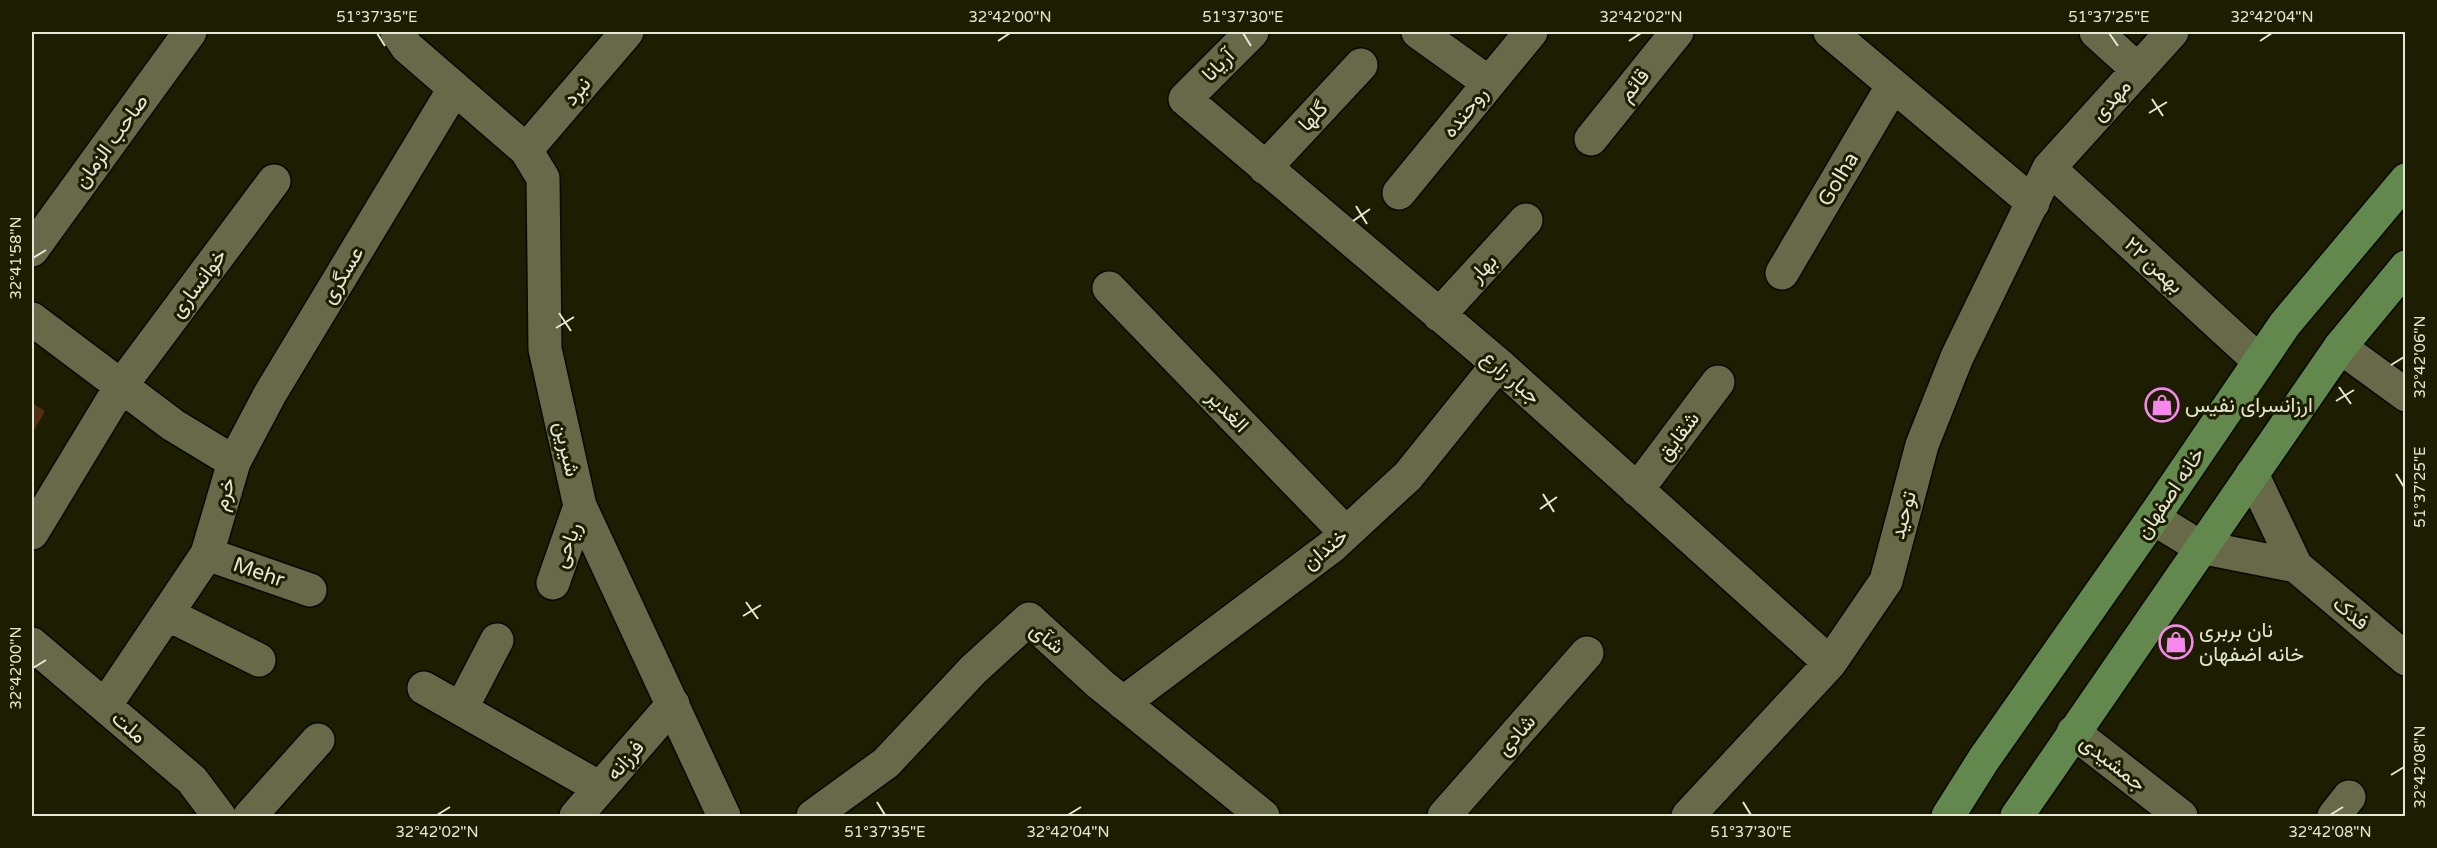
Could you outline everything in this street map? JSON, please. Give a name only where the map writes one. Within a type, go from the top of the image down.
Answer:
[{"type":"main road","name":"خانه اصفهان","points":[[1948,816],[1983,759],[2153,518],[2285,324],[2406,180]]},
{"type":"main road","points":[[2017,816],[2200,547],[2340,347],[2406,267]]},
{"type":"street","name":"صاحب الزمان","points":[[32,250],[190,32]]},
{"type":"street","points":[[397,32],[407,47],[454,89]]},
{"type":"street","name":"نبرد","points":[[526,150],[627,32]]},
{"type":"street","name":"آریانا","points":[[1185,99],[1252,32]]},
{"type":"street","points":[[1418,32],[1489,83]]},
{"type":"street","name":"روحنده","points":[[1399,193],[1531,32]]},
{"type":"street","name":"قائم","points":[[1591,139],[1677,32]]},
{"type":"street","points":[[1830,32],[2033,203]]},
{"type":"street","points":[[2096,32],[2138,70]]},
{"type":"street","name":"مهدی","points":[[2049,168],[2172,32]]},
{"type":"street","name":"گلها","points":[[1265,168],[1361,65]]},
{"type":"street","name":"Golha","points":[[1782,273],[1893,85]]},
{"type":"street","name":"شیرین","points":[[454,89],[526,150],[543,178],[545,349],[580,506],[724,816]]},
{"type":"street","name":"عسگری","points":[[234,462],[270,394],[454,89]]},
{"type":"street","name":"جبار زارع","points":[[1185,99],[1498,364],[1830,663]]},
{"type":"street","name":"توحید","points":[[1688,816],[1830,663],[1886,580],[1922,445],[1957,357],[2049,168]]},
{"type":"street","name":"۲۲ بهمن","points":[[2049,168],[2259,361]]},
{"type":"street","name":"خوانساری","points":[[32,533],[121,386],[274,181]]},
{"type":"street","name":"بهار","points":[[1440,315],[1526,220]]},
{"type":"street","name":"الغدیر","points":[[1109,288],[1346,533]]},
{"type":"street","name":"خرم","points":[[32,319],[173,425],[234,462],[207,554],[105,706]]},
{"type":"street","points":[[2340,347],[2406,395]]},
{"type":"street","name":"خندان","points":[[1124,703],[1331,547],[1408,476],[1498,364]]},
{"type":"street","name":"شقایق","points":[[1637,490],[1718,382]]},
{"type":"street","name":"فدک","points":[[2252,474],[2296,566],[2406,659]]},
{"type":"street","name":"ریاحی","points":[[553,583],[580,506]]},
{"type":"street","points":[[2153,518],[2200,547]]},
{"type":"street","name":"فدک","points":[[2200,547],[2296,566]]},
{"type":"street","name":"Mehr","points":[[207,554],[310,590]]},
{"type":"street","points":[[167,614],[259,660]]},
{"type":"street","name":"شآی","points":[[813,816],[886,763],[973,670],[1029,619],[1124,703],[1263,816]]},
{"type":"street","points":[[460,709],[496,640]]},
{"type":"street","name":"ملت","points":[[32,644],[192,780],[219,816]]},
{"type":"street","name":"شادی","points":[[1444,816],[1587,653]]},
{"type":"street","points":[[424,688],[600,788]]},
{"type":"street","name":"فرزانه","points":[[576,816],[673,704]]},
{"type":"street","name":"جمشیدی","points":[[2073,732],[2181,816]]},
{"type":"street","points":[[250,816],[318,740]]},
{"type":"shaded area","points":[[32,403],[45,411],[32,434]]},
{"type":"place","name":"ارزانسرای نفیس","points":[[2162,405]]},
{"type":"place","name":"نان بربری خانه اضفهان","points":[[2176,642]]}]
